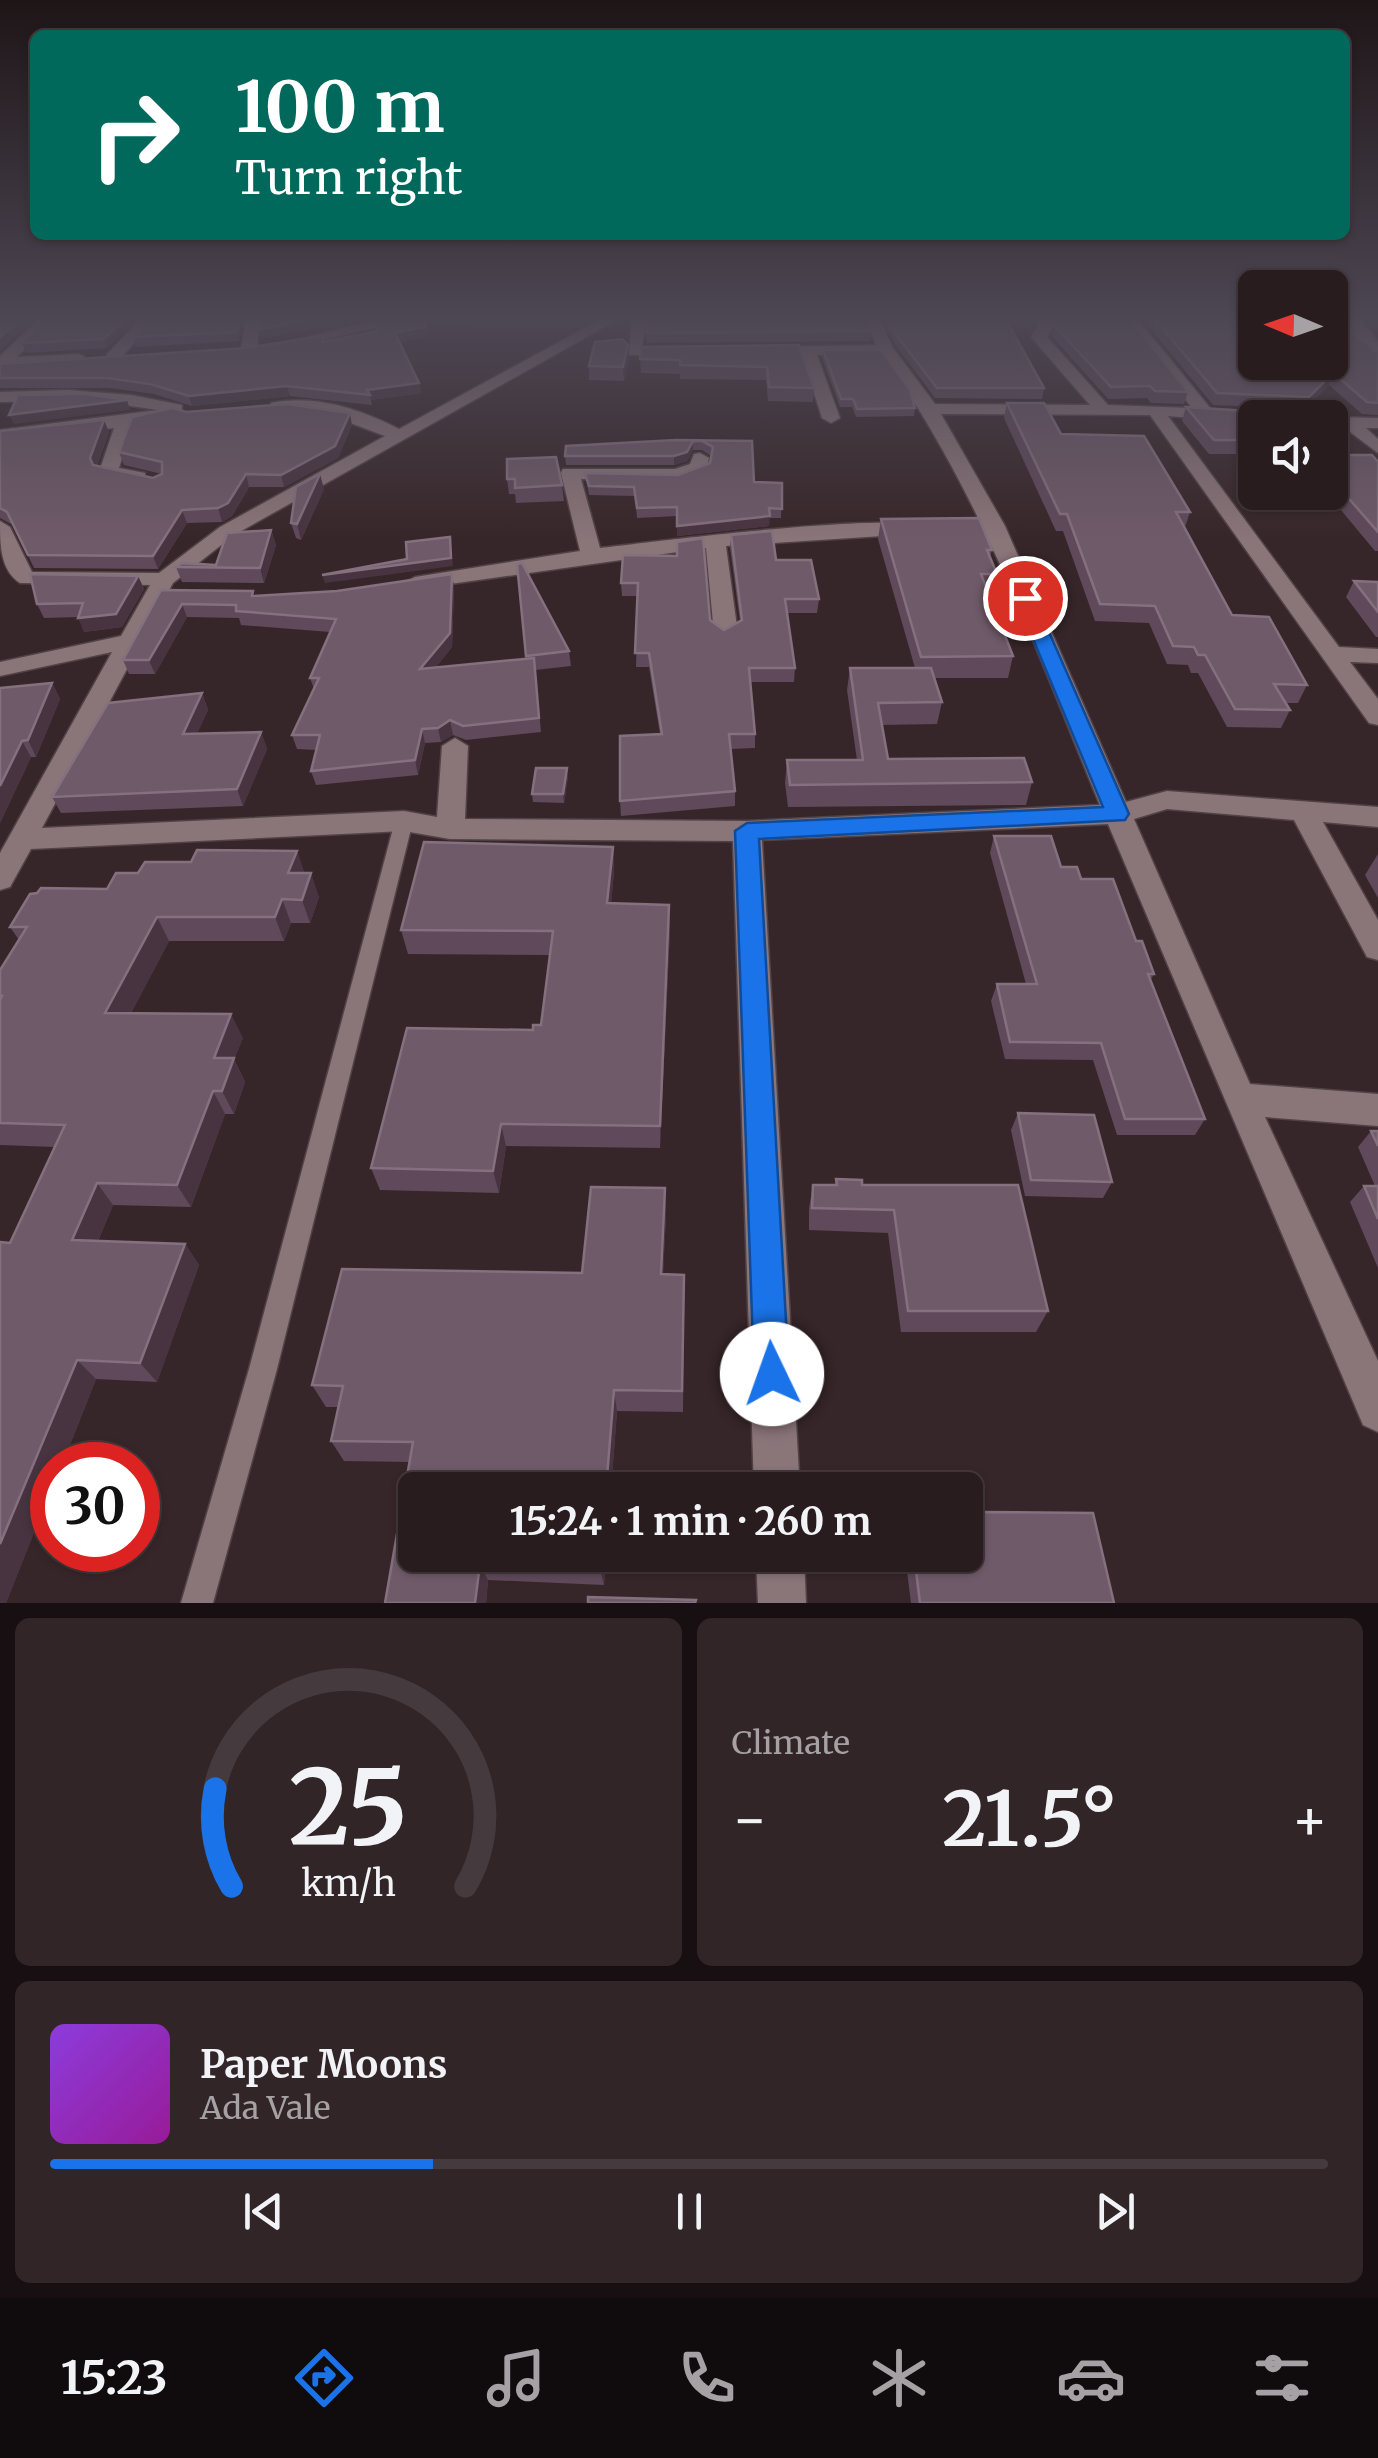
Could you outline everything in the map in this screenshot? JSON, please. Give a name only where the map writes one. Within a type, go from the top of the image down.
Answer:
[{"type":"street","points":[[0,879],[132,641],[167,588],[227,531],[474,391]]},
{"type":"street","points":[[822,391],[831,418]]},
{"type":"street","points":[[917,391],[930,409],[1117,814],[1378,1410]]},
{"type":"street","points":[[1087,391],[1104,410]]},
{"type":"street","points":[[1187,391],[1206,414]]},
{"type":"street","points":[[0,397],[86,392],[130,397],[185,413],[0,435]]},
{"type":"street","points":[[251,411],[290,405],[325,409],[362,416],[398,436]]},
{"type":"street","points":[[930,409],[1156,410],[1238,416]]},
{"type":"street","points":[[1156,410],[1378,717]]},
{"type":"street","points":[[125,422],[108,472],[157,481]]},
{"type":"street","points":[[1350,423],[1378,423]]},
{"type":"street","points":[[1350,423],[1378,448]]},
{"type":"street","points":[[591,555],[570,474],[678,475],[699,467],[700,458]]},
{"type":"street","points":[[0,528],[20,573],[28,578],[167,588]]},
{"type":"street","points":[[388,588],[591,555],[715,540],[800,532],[936,528]]},
{"type":"street","points":[[715,540],[726,634]]},
{"type":"street","points":[[0,669],[132,641]]},
{"type":"street","points":[[1334,654],[1378,656]]},
{"type":"street","points":[[450,829],[455,746]]},
{"type":"street","points":[[25,838],[404,822],[450,829],[747,831],[1117,814],[1167,800],[1378,817]]},
{"type":"street","points":[[1304,813],[1378,948]]},
{"type":"street","points":[[747,831],[776,1472]]},
{"type":"street","points":[[1239,1099],[1378,1110]]},
{"type":"street","points":[[781,1572],[782,1603]]},
{"type":"lane","points":[[197,1603],[404,822]]},
{"type":"building","points":[[172,391],[240,391],[189,396]]},
{"type":"building","points":[[331,391],[367,391],[370,395]]},
{"type":"building","points":[[838,391],[910,391],[915,408],[857,409],[853,399],[841,399]]},
{"type":"building","points":[[1215,391],[1315,391],[1309,397],[1217,393]]},
{"type":"building","points":[[1354,391],[1378,391],[1378,403],[1367,402]]},
{"type":"building","points":[[85,394],[127,400],[9,415],[18,395]]},
{"type":"building","points":[[1007,403],[1044,403],[1061,434],[1144,436],[1190,512],[1176,512],[1232,615],[1269,617],[1307,685],[1274,684],[1290,710],[1235,709],[1205,655],[1198,655],[1194,647],[1173,646],[1155,606],[1100,604],[1067,514],[1060,514]]},
{"type":"building","points":[[287,404],[350,413],[335,446],[281,475],[246,474],[228,503],[218,508],[182,510],[153,556],[28,555],[7,512],[0,508],[0,431],[104,420],[90,458],[93,465],[153,478],[162,474],[162,462],[119,452],[132,417],[173,408],[186,412]]},
{"type":"building","points":[[1186,407],[1238,410],[1238,440],[1214,440]]},
{"type":"building","points":[[676,440],[752,441],[754,482],[782,483],[782,509],[769,508],[770,516],[677,526],[677,507],[637,508],[634,487],[589,486],[585,473],[678,475],[710,463],[713,447],[702,441],[693,441],[687,452],[674,456],[565,456],[566,446]]},
{"type":"building","points":[[1348,455],[1372,455],[1378,462],[1378,532],[1348,498]]},
{"type":"building","points":[[556,457],[562,485],[515,488],[515,479],[507,479],[507,459]]},
{"type":"building","points":[[320,474],[297,524],[291,523],[296,487]]},
{"type":"building","points":[[979,518],[997,574],[981,574],[1013,656],[921,657],[881,519]]},
{"type":"building","points":[[271,530],[260,568],[176,567],[182,563],[216,565],[227,533]]},
{"type":"building","points":[[772,531],[776,560],[811,560],[819,599],[785,599],[795,668],[749,668],[755,734],[729,734],[735,791],[620,801],[620,736],[662,734],[649,653],[635,653],[638,583],[621,583],[623,555],[677,556],[677,542],[703,538],[710,620],[724,630],[742,620],[731,535]]},
{"type":"building","points":[[450,537],[451,558],[322,575],[407,559],[406,542]]},
{"type":"building","points":[[522,563],[569,651],[526,656],[517,564]]},
{"type":"building","points":[[30,574],[138,576],[116,614],[78,618],[83,603],[37,604]]},
{"type":"building","points":[[452,574],[450,633],[420,669],[534,658],[539,718],[463,726],[450,720],[438,728],[422,729],[415,760],[311,771],[320,735],[292,735],[319,678],[310,678],[336,619],[236,611],[236,605],[182,604],[149,660],[123,660],[161,590],[253,591],[252,596],[337,591]]},
{"type":"building","points":[[1354,581],[1378,582],[1378,612]]},
{"type":"building","points":[[850,668],[931,668],[942,702],[878,703],[888,759],[1024,758],[1032,782],[790,785],[787,760],[863,760]]},
{"type":"building","points":[[52,683],[28,740],[22,741],[0,786],[0,688]]},
{"type":"building","points":[[202,693],[183,734],[261,732],[237,789],[52,797],[108,703]]},
{"type":"building","points":[[536,768],[567,768],[563,794],[532,794]]},
{"type":"building","points":[[994,836],[1051,836],[1061,867],[1077,867],[1081,879],[1113,879],[1136,941],[1142,941],[1154,974],[1148,974],[1205,1119],[1125,1119],[1101,1043],[1010,1042],[997,984],[1037,984]]},
{"type":"building","points":[[424,842],[613,847],[607,903],[669,905],[660,1126],[501,1124],[493,1171],[371,1168],[407,1028],[533,1030],[533,1025],[541,1025],[553,931],[401,930]]},
{"type":"building","points":[[197,850],[297,851],[288,873],[311,873],[302,900],[282,899],[275,917],[157,917],[105,1013],[231,1014],[214,1058],[234,1058],[222,1091],[213,1091],[177,1185],[97,1183],[72,1240],[185,1244],[140,1363],[77,1360],[43,1442],[30,1442],[30,1472],[0,1544],[0,1242],[10,1243],[65,1125],[0,1123],[0,970],[27,927],[10,927],[30,894],[41,888],[107,889],[116,873],[138,873],[145,862],[191,862]]},
{"type":"building","points":[[1018,1113],[1094,1115],[1112,1182],[1031,1180]]},
{"type":"building","points":[[836,1179],[862,1180],[862,1185],[1018,1185],[1048,1311],[908,1311],[894,1210],[812,1208],[813,1185],[837,1185]]},
{"type":"building","points":[[1364,1186],[1378,1186],[1378,1219]]},
{"type":"building","points":[[591,1187],[665,1188],[661,1274],[684,1275],[682,1391],[614,1390],[607,1472],[408,1472],[413,1442],[331,1441],[343,1386],[312,1385],[342,1269],[582,1273]]},
{"type":"building","points":[[983,1512],[1093,1513],[1114,1603],[920,1603],[916,1572],[983,1572]]},
{"type":"building","points":[[398,1528],[398,1572],[479,1572],[475,1603],[385,1603]]},
{"type":"building","points":[[588,1597],[696,1600],[588,1603]]},
{"type":"route","points":[[772,1374],[747,831],[1117,814],[1025,598]]}]
